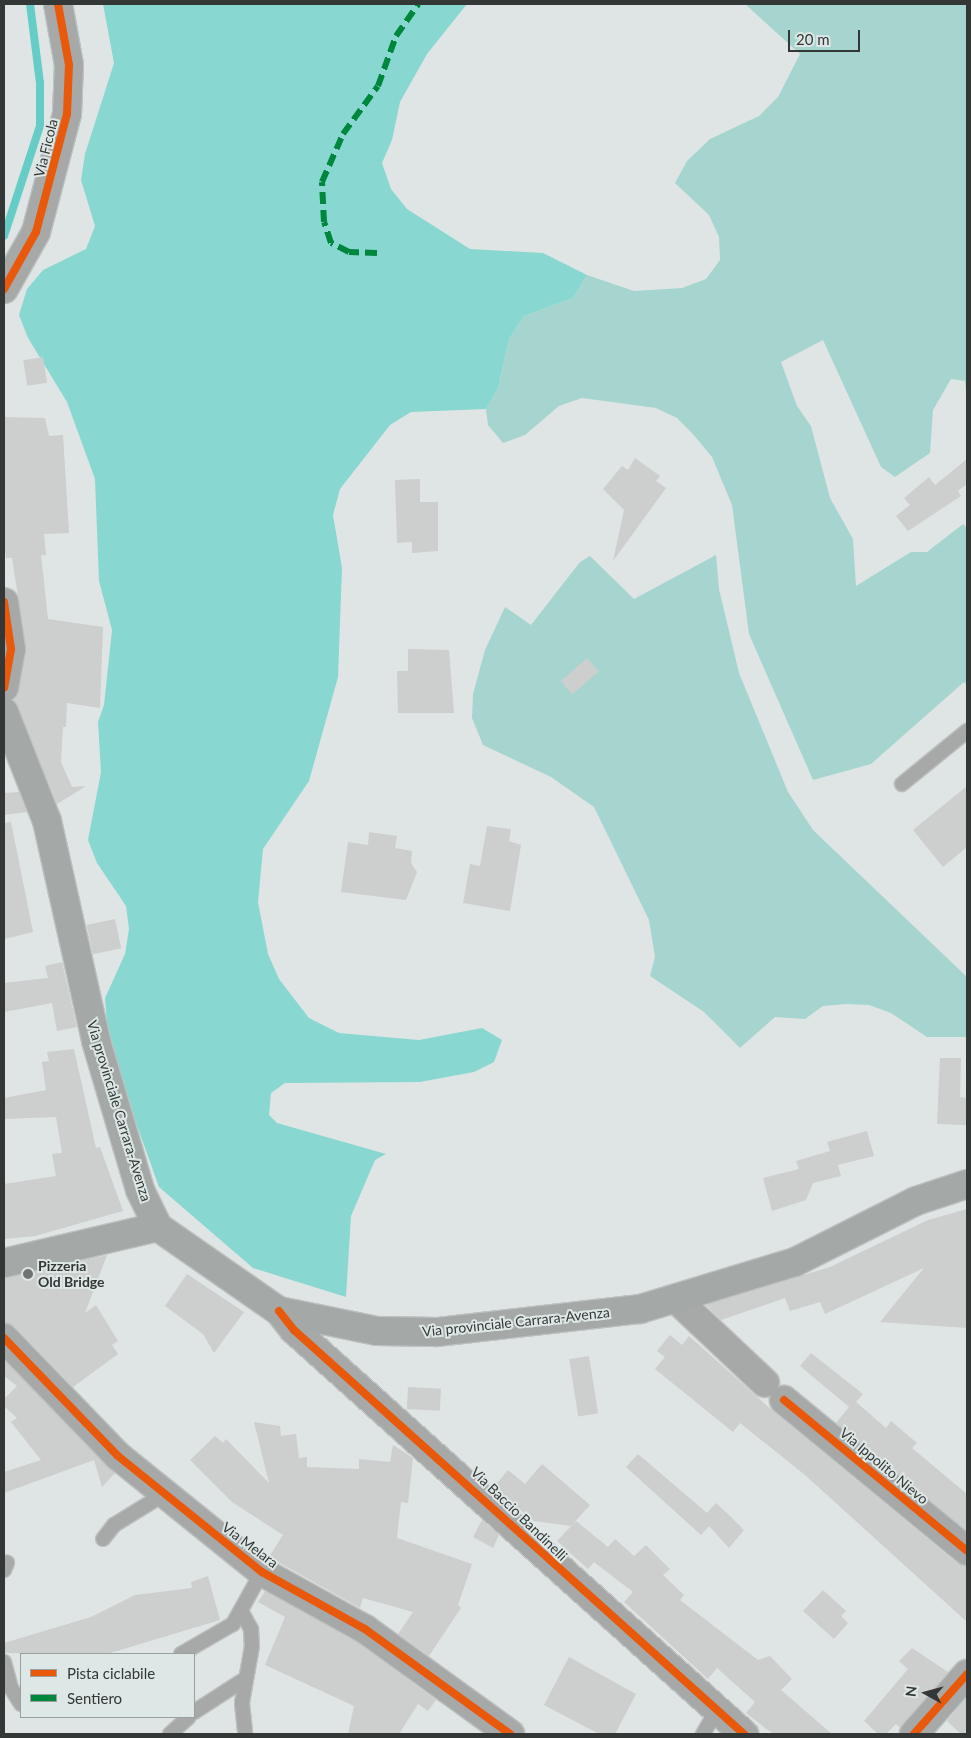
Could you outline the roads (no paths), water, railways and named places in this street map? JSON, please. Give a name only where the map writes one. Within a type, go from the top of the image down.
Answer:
[{"type":"main road","name":"Via provinciale Carrara-Avenza","points":[[4,712],[47,821],[96,1041],[140,1190],[158,1227],[279,1311],[377,1331],[437,1332],[640,1309],[795,1262],[916,1202],[967,1184]]},
{"type":"main road","points":[[4,1263],[158,1227]]},
{"type":"street","name":"Via Ficola","points":[[4,289],[36,232],[68,114],[69,65],[58,4]]},
{"type":"street","points":[[4,602],[11,649],[4,686]]},
{"type":"street","name":"Via Ippolito Nievo","points":[[676,1299],[775,1392],[967,1551]]},
{"type":"street","name":"Via Baccio Bandinelli","points":[[279,1311],[294,1330],[744,1734]]},
{"type":"street","name":"Via Melara","points":[[4,1338],[118,1456],[262,1572],[365,1629],[510,1734]]},
{"type":"street","points":[[914,1734],[967,1674]]},
{"type":"lane","points":[[902,784],[967,731]]},
{"type":"lane","points":[[103,1539],[114,1525],[166,1493]]},
{"type":"lane","points":[[183,1653],[233,1624],[262,1572]]},
{"type":"lane","points":[[241,1611],[251,1629],[245,1678],[245,1734]]},
{"type":"lane","points":[[4,1662],[11,1688],[20,1702]]},
{"type":"lane","points":[[195,1711],[245,1678]]},
{"type":"lane","points":[[703,1734],[716,1710]]},
{"type":"lane","points":[[170,1734],[188,1718]]},
{"type":"waterway","points":[[4,236],[40,126],[40,83],[30,4]]},
{"type":"place","name":"Pizzeria Old Bridge","points":[[28,1274]]}]
